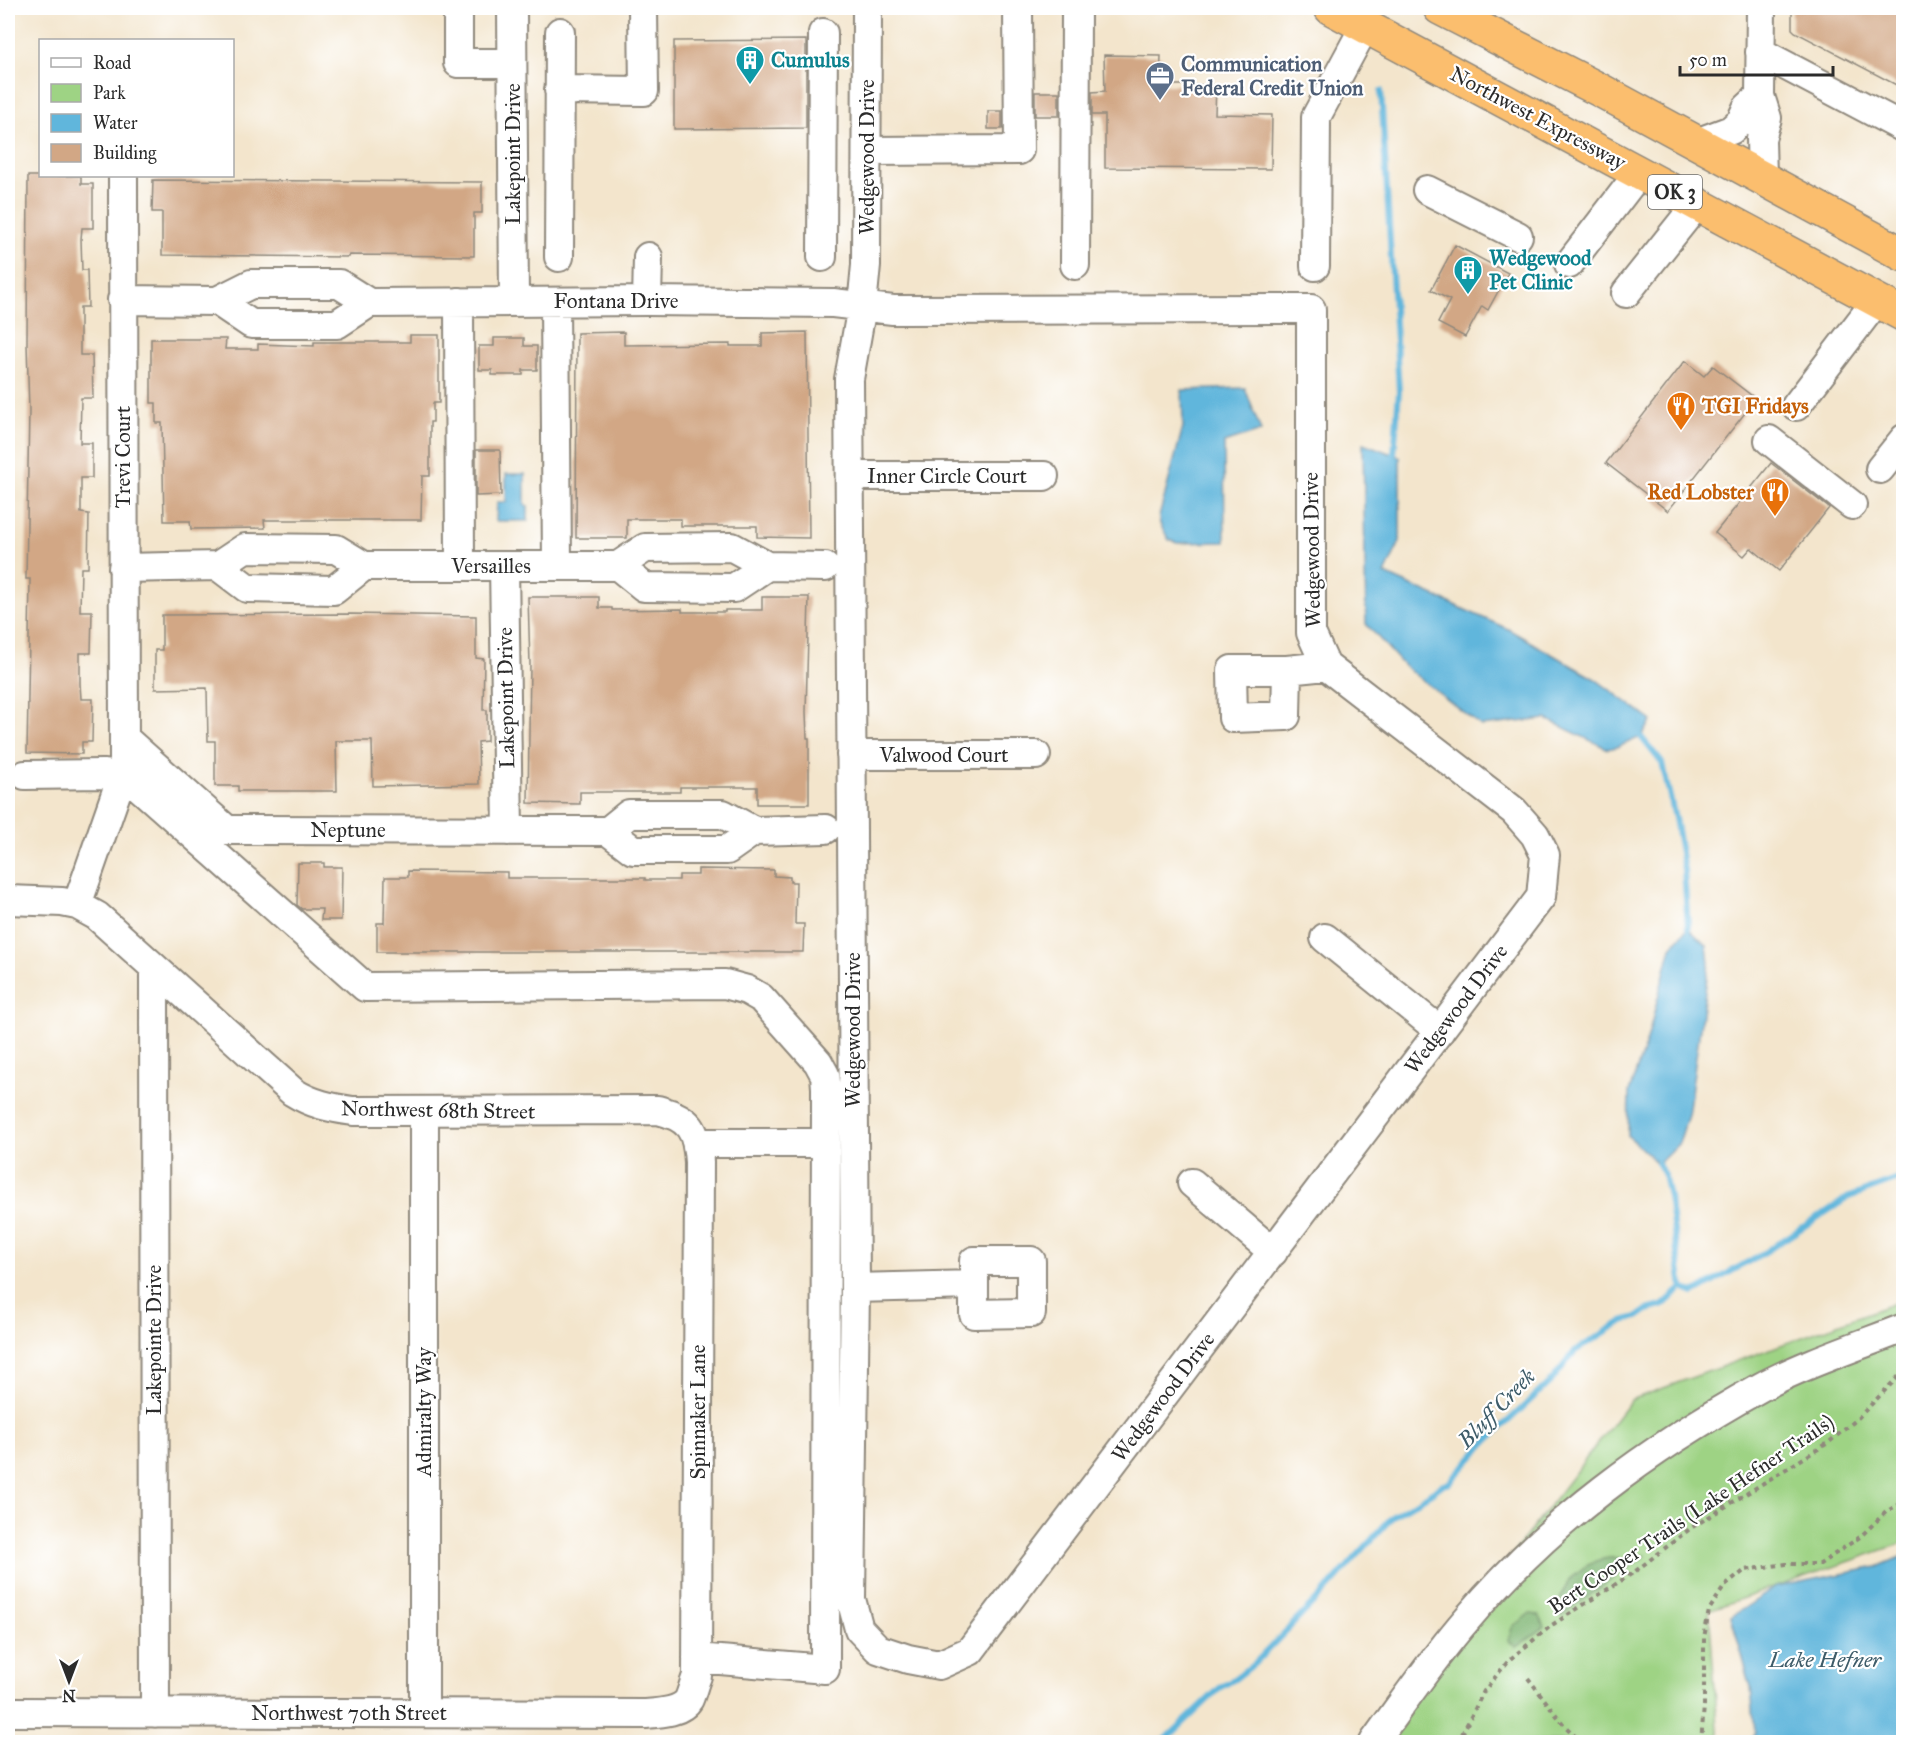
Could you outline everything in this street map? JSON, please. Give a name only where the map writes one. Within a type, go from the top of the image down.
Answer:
[{"type":"highway","name":"Northwest Expressway","points":[[1331,8],[1890,307]]},
{"type":"highway","name":"OK 3","points":[[1440,8],[1598,89],[1904,255]]},
{"type":"street","points":[[458,8],[458,63],[512,63]]},
{"type":"street","name":"Lakepoint Drive","points":[[512,8],[512,63],[504,123],[514,301]]},
{"type":"street","points":[[559,90],[644,91],[643,8]]},
{"type":"street","name":"Wedgewood Drive","points":[[862,306],[893,309],[1311,309],[1311,633],[1326,666],[1514,812],[1535,835],[1545,855],[1541,897],[970,1651],[939,1665],[908,1659],[878,1649],[859,1629],[851,1599],[855,1288],[849,379],[862,306],[866,265],[867,8]]},
{"type":"street","points":[[867,151],[1019,150],[1018,8]]},
{"type":"street","points":[[1075,265],[1076,8]]},
{"type":"street","points":[[1761,8],[1760,96],[1767,118],[1761,139],[1762,178]]},
{"type":"street","points":[[1315,266],[1316,117],[1365,26]]},
{"type":"street","points":[[559,257],[560,32]]},
{"type":"street","points":[[822,257],[823,33]]},
{"type":"street","points":[[1760,52],[1904,128]]},
{"type":"street","points":[[1696,142],[1731,130],[1741,121],[1747,108],[1760,96]]},
{"type":"street","points":[[1569,264],[1639,172]]},
{"type":"street","name":"Trevi Court","points":[[77,905],[122,776],[124,738],[123,177]]},
{"type":"street","points":[[1427,190],[1518,236]]},
{"type":"street","points":[[1626,294],[1697,204]]},
{"type":"street","points":[[647,301],[648,257]]},
{"type":"street","points":[[122,300],[217,301],[251,284],[339,284],[369,303],[337,324],[251,324],[217,301]]},
{"type":"street","name":"Fontana Drive","points":[[369,303],[647,301],[833,303],[862,306]]},
{"type":"street","points":[[459,302],[460,566]]},
{"type":"street","points":[[555,302],[557,566]]},
{"type":"street","points":[[1796,406],[1890,307]]},
{"type":"street","points":[[1769,440],[1852,505]]},
{"type":"street","points":[[1880,469],[1904,440]]},
{"type":"street","name":"Inner Circle Court","points":[[850,477],[1044,476]]},
{"type":"street","points":[[767,566],[734,588],[644,587],[618,566],[645,548],[732,547],[767,566],[825,567]]},
{"type":"street","points":[[123,568],[218,566],[245,548],[336,549],[364,566],[334,590],[247,588],[218,566]]},
{"type":"street","name":"Versailles","points":[[364,566],[618,566]]},
{"type":"street","name":"Lakepoint Drive","points":[[504,566],[508,831]]},
{"type":"street","points":[[1287,670],[1326,666]]},
{"type":"street","name":"Neptune","points":[[124,738],[227,830],[608,831],[633,850],[727,850],[754,831],[826,829]]},
{"type":"street","name":"Valwood Court","points":[[851,755],[1036,754]]},
{"type":"street","points":[[25,775],[103,774],[122,776],[146,793],[365,987],[725,984],[747,990],[761,998],[818,1062],[825,1075],[826,1088],[825,1669],[697,1658]]},
{"type":"street","name":"Northwest 68th Street","points":[[8,900],[62,902],[77,905],[96,916],[293,1092],[308,1101],[329,1108],[353,1111],[658,1110],[674,1114],[693,1133]]},
{"type":"street","points":[[1325,938],[1440,1031]]},
{"type":"street","name":"Lakepointe Drive","points":[[154,968],[155,1713]]},
{"type":"street","name":"Admiralty Way","points":[[423,1112],[424,1713]]},
{"type":"street","points":[[693,1133],[826,1143]]},
{"type":"street","name":"Spinnaker Lane","points":[[688,1701],[697,1676],[693,1133]]},
{"type":"street","points":[[1192,1183],[1273,1252]]},
{"type":"street","points":[[855,1288],[974,1286]]},
{"type":"street","points":[[1374,1743],[1430,1664],[1467,1618],[1559,1525],[1602,1488],[1672,1440],[1763,1386],[1904,1328]]},
{"type":"street","name":"Northwest 70th Street","points":[[8,1712],[661,1713],[676,1709],[688,1701]]},
{"type":"path","name":"Bert Cooper Trails (Lake Hefner Trails)","points":[[1458,1743],[1484,1691],[1509,1660],[1552,1625],[1633,1574],[1691,1528],[1828,1443],[1856,1420],[1904,1371]]},
{"type":"path","points":[[1701,1743],[1704,1706],[1704,1638],[1709,1610],[1724,1587],[1745,1570],[1786,1564],[1820,1564],[1860,1537],[1887,1511],[1904,1502]]},
{"type":"path","points":[[1528,1678],[1564,1725],[1581,1743]]},
{"type":"green space","points":[[1903,1300],[1903,1543],[1709,1610],[1719,1742],[1368,1742],[1631,1400]]},
{"type":"green space","points":[[1646,1555],[1561,1616],[1562,1595],[1566,1586],[1580,1570],[1599,1560],[1629,1559]]},
{"type":"green space","points":[[1530,1614],[1539,1615],[1545,1627],[1516,1647],[1508,1641],[1512,1628]]},
{"type":"water","points":[[1245,388],[1261,431],[1224,443],[1225,542],[1177,543],[1169,540],[1160,524],[1159,517],[1183,427],[1182,390]]},
{"type":"water","points":[[1363,443],[1400,457],[1400,541],[1385,574],[1508,629],[1595,679],[1652,721],[1641,737],[1608,749],[1546,719],[1481,726],[1404,666],[1366,624]]},
{"type":"water","points":[[506,474],[525,474],[525,505],[528,506],[528,521],[496,521],[497,502],[506,502]]},
{"type":"water","points":[[1688,928],[1707,946],[1709,963],[1688,1115],[1679,1143],[1658,1164],[1628,1136],[1629,1092],[1647,1040],[1671,947]]},
{"type":"water","name":"Lake Hefner","points":[[1903,1556],[1903,1742],[1749,1742],[1755,1733],[1751,1687],[1731,1617],[1776,1587],[1877,1567]]},
{"type":"building","points":[[1792,8],[1904,8],[1904,89],[1795,32],[1792,29]]},
{"type":"building","name":"Cumulus","points":[[806,40],[806,128],[674,129],[674,41]]},
{"type":"building","name":"Communication Federal Credit Union","points":[[1104,55],[1161,56],[1160,85],[1216,85],[1215,114],[1272,115],[1271,169],[1105,168],[1105,115],[1092,115],[1092,92],[1105,91]]},
{"type":"building","points":[[1035,92],[1059,92],[1059,116],[1035,116]]},
{"type":"building","points":[[988,111],[1002,111],[1002,129],[988,129]]},
{"type":"building","points":[[28,176],[81,177],[81,184],[93,184],[93,228],[82,228],[81,239],[82,270],[87,270],[88,307],[80,307],[80,355],[92,355],[93,398],[81,398],[80,443],[92,443],[92,478],[81,478],[81,513],[89,514],[88,568],[81,568],[80,611],[92,611],[91,653],[80,653],[80,684],[81,699],[93,699],[92,742],[82,742],[82,754],[27,753],[30,579],[26,579],[29,410]]},
{"type":"building","points":[[153,180],[482,182],[482,213],[474,213],[474,256],[162,255],[162,212],[152,212]]},
{"type":"building","name":"Wedgewood Pet Clinic","points":[[1455,245],[1508,273],[1488,310],[1482,306],[1465,337],[1438,323],[1450,300],[1431,290]]},
{"type":"building","points":[[624,332],[624,345],[762,346],[762,333],[807,332],[809,538],[757,537],[757,526],[681,526],[681,519],[627,519],[627,538],[576,538],[577,333]]},
{"type":"building","points":[[410,335],[439,335],[439,403],[433,403],[433,422],[430,422],[430,476],[422,476],[421,520],[264,520],[265,528],[191,529],[190,521],[164,521],[162,423],[156,423],[156,403],[151,403],[151,339],[226,339],[225,349],[258,349],[258,344],[314,346],[314,342],[410,342]]},
{"type":"building","points":[[494,338],[524,338],[524,346],[537,346],[537,370],[523,370],[523,375],[492,375],[492,370],[479,370],[479,346],[494,346]]},
{"type":"building","name":"TGI Fridays","points":[[1685,361],[1704,376],[1713,366],[1756,399],[1668,511],[1606,463]]},
{"type":"building","points":[[476,450],[500,450],[501,495],[476,496]]},
{"type":"building","name":"Red Lobster","points":[[1771,463],[1829,508],[1779,571],[1751,548],[1744,556],[1715,533]]},
{"type":"building","points":[[528,597],[599,597],[599,608],[612,608],[612,610],[682,609],[682,612],[725,612],[725,610],[762,610],[762,597],[809,597],[806,712],[807,738],[809,738],[809,804],[757,804],[757,787],[680,787],[680,792],[580,792],[580,804],[528,803],[530,664]]},
{"type":"building","points":[[162,615],[476,616],[476,658],[484,659],[483,710],[487,710],[487,741],[478,742],[479,784],[373,786],[372,741],[336,741],[337,791],[238,791],[238,786],[215,786],[215,741],[208,741],[207,688],[155,689],[155,650],[162,650]]},
{"type":"building","points":[[298,863],[324,863],[324,867],[342,867],[341,920],[321,920],[322,909],[302,909],[297,905]]},
{"type":"building","points":[[698,869],[774,870],[774,876],[790,877],[790,882],[796,882],[795,924],[804,924],[803,952],[377,952],[377,923],[384,923],[385,877],[408,877],[408,871],[507,872],[507,878],[679,880],[679,875],[698,875]]},
{"type":"waterway","points":[[1381,91],[1399,391],[1394,454]]},
{"type":"waterway","points":[[1641,737],[1662,763],[1684,870],[1688,928]]},
{"type":"waterway","points":[[1658,1164],[1664,1175],[1669,1196],[1682,1288]]},
{"type":"waterway","name":"Bluff Creek","points":[[1163,1742],[1221,1687],[1254,1664],[1328,1588],[1393,1516],[1443,1484],[1448,1484],[1487,1441],[1553,1379],[1575,1351],[1623,1321],[1662,1306],[1682,1288],[1694,1293],[1765,1252],[1849,1197],[1904,1177]]},
{"type":"place","name":"Cumulus","points":[[750,86]]},
{"type":"place","name":"Communication Federal Credit Union","points":[[1160,102]]},
{"type":"place","name":"Wedgewood Pet Clinic","points":[[1468,296]]},
{"type":"place","name":"TGI Fridays","points":[[1681,432]]},
{"type":"place","name":"Red Lobster","points":[[1775,518]]}]
